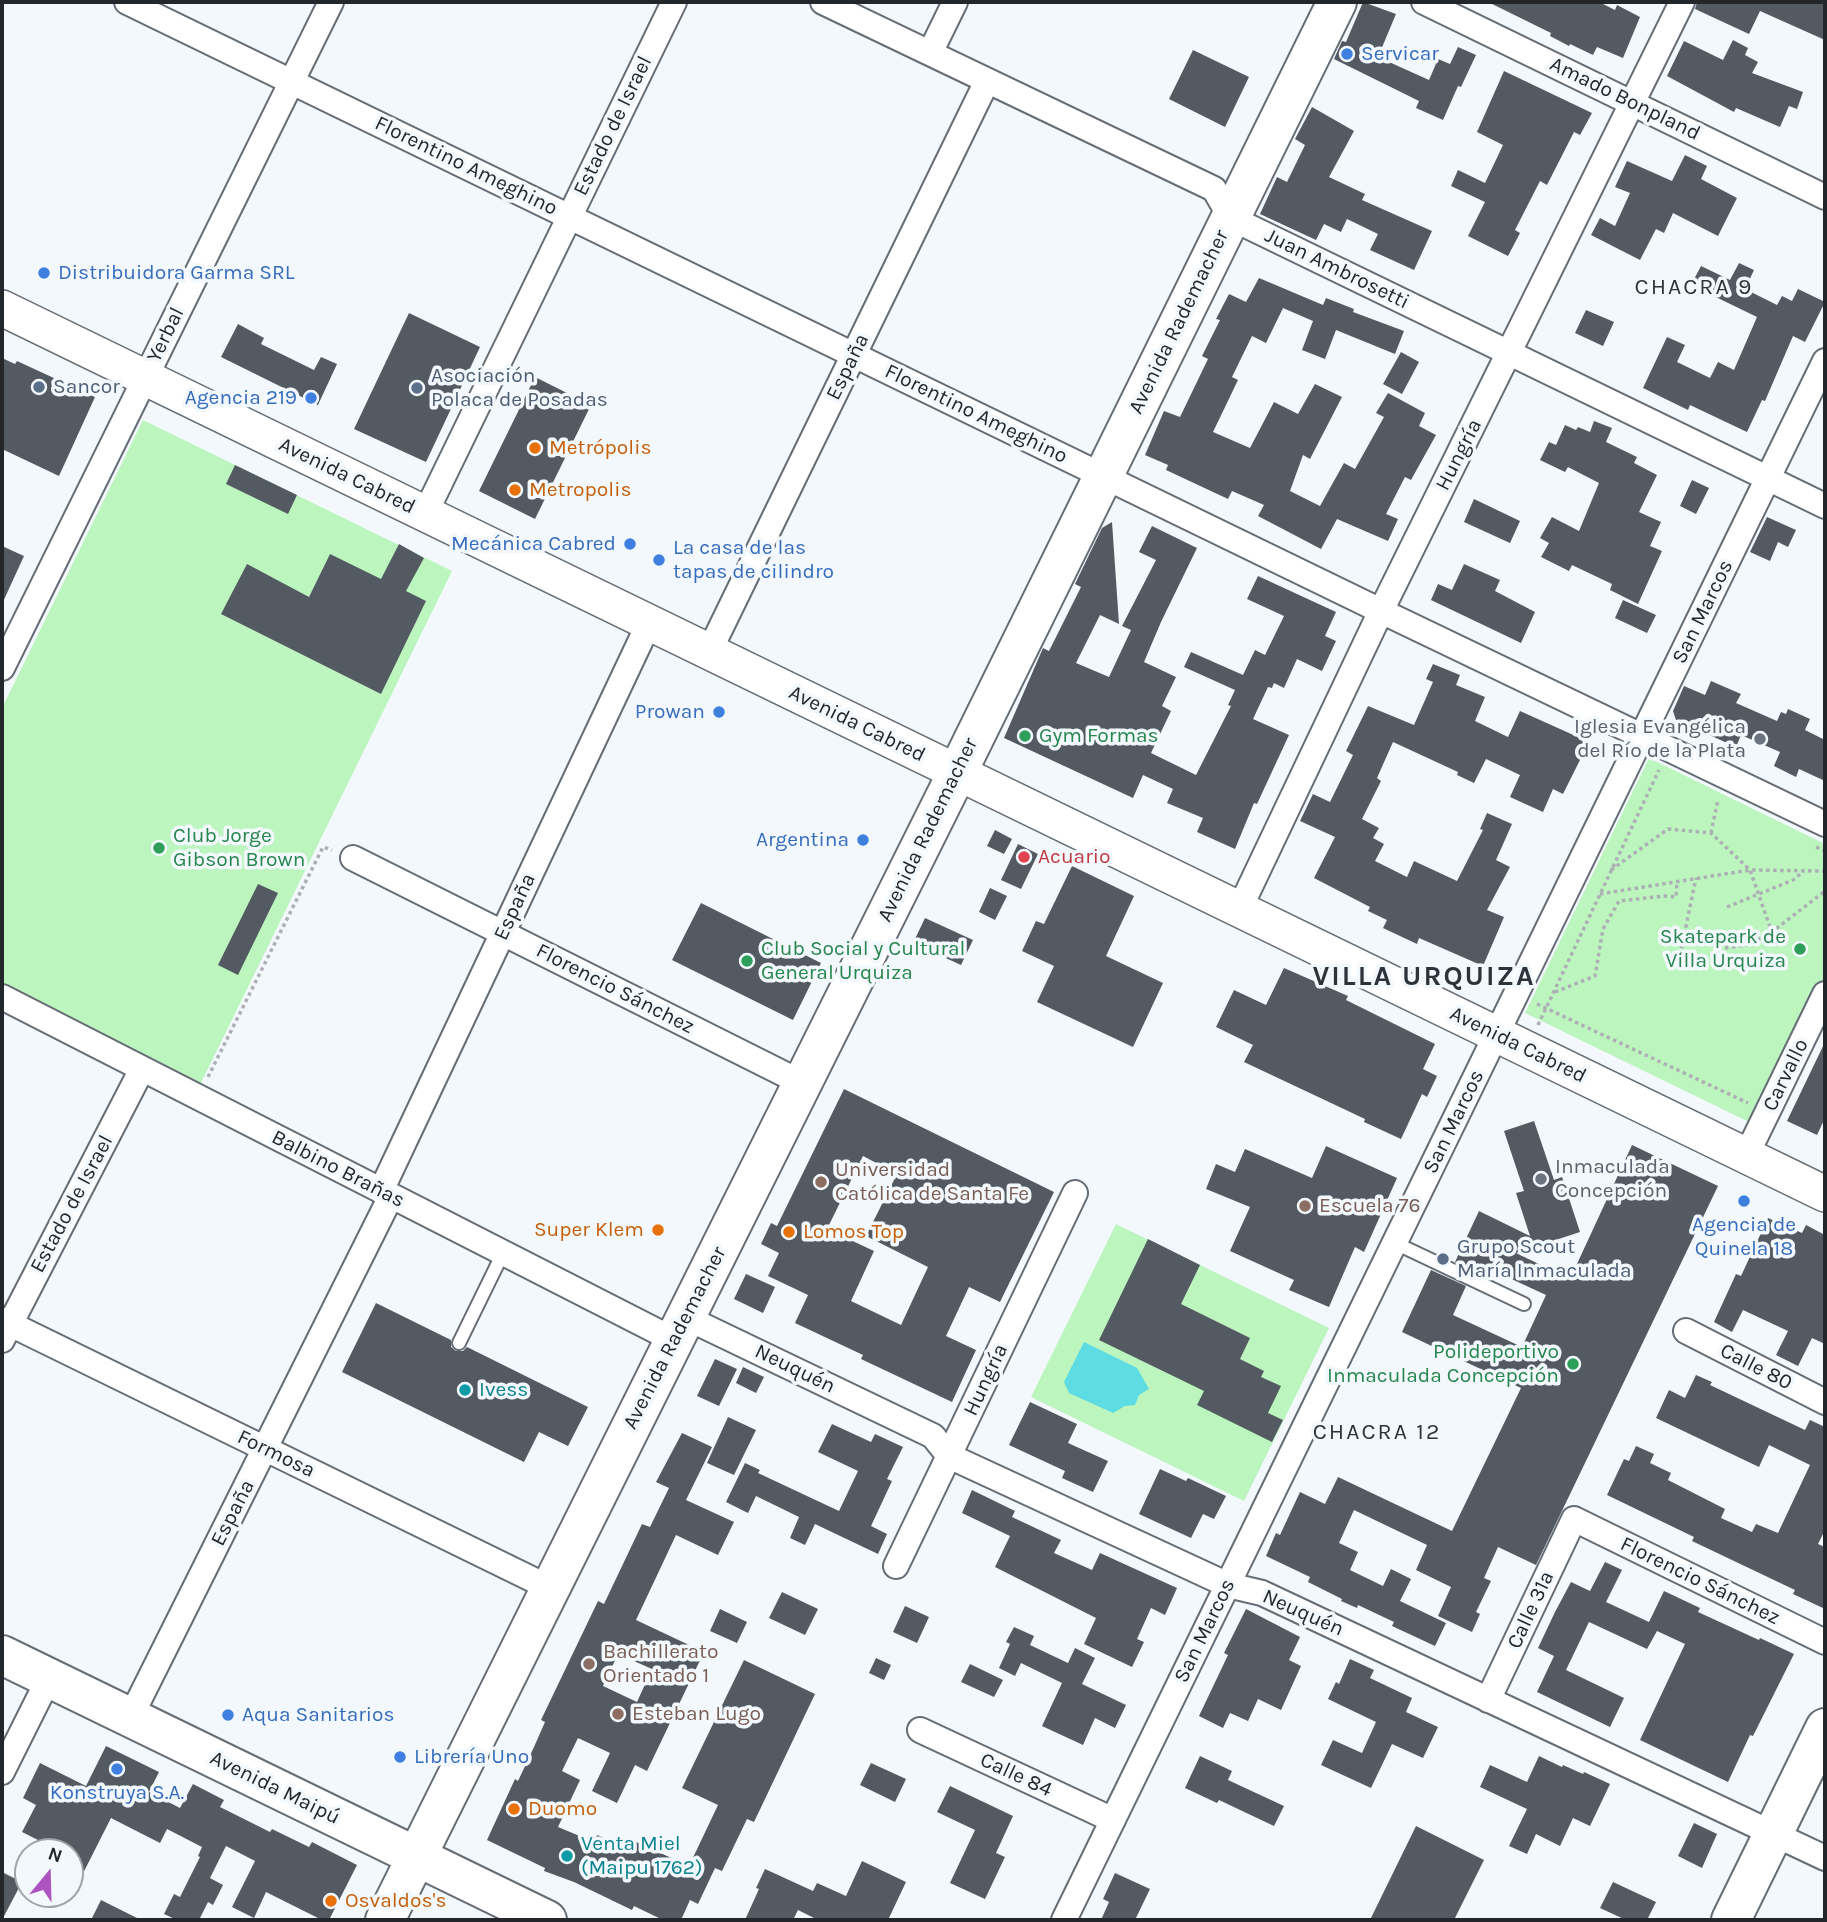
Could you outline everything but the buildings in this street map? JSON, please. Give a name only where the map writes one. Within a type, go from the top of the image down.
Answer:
[{"type":"main road","name":"Avenida Rademacher","points":[[385,1920],[957,773],[1337,2]]},
{"type":"main road","name":"Avenida Cabred","points":[[2,308],[1825,1194]]},
{"type":"main road","name":"Avenida Maipú","points":[[2,1655],[547,1920]]},
{"type":"main road","points":[[1731,1920],[1825,1728]]},
{"type":"street","name":"Florentino Ameghino","points":[[127,2],[1825,824]]},
{"type":"street","name":"Yerbal","points":[[5,652],[146,377],[331,2]]},
{"type":"street","name":"Estado de Israel","points":[[425,514],[674,2]]},
{"type":"street","points":[[823,2],[1214,190],[1231,218]]},
{"type":"street","points":[[930,53],[955,2]]},
{"type":"street","name":"Amado Bonpland","points":[[1424,2],[1825,197]]},
{"type":"street","name":"Hungría","points":[[1239,910],[1381,611],[1682,2]]},
{"type":"street","name":"España","points":[[709,652],[987,81]]},
{"type":"street","name":"Juan Ambrosetti","points":[[1231,218],[1825,506]]},
{"type":"street","name":"San Marcos","points":[[1064,1920],[1395,1242],[1511,1042],[1517,992],[1825,361]]},
{"type":"street","name":"España","points":[[131,1718],[265,1448],[386,1193],[503,933],[649,623]]},
{"type":"street","name":"Florencio Sánchez","points":[[353,858],[802,1083]]},
{"type":"street","name":"Carvallo","points":[[1746,1156],[1825,994]]},
{"type":"street","name":"Balbino Brañas","points":[[2,997],[503,1253],[680,1328]]},
{"type":"street","name":"Estado de Israel","points":[[4,1328],[142,1069]]},
{"type":"street","name":"Hungría","points":[[896,1566],[1075,1193]]},
{"type":"street","name":"Formosa","points":[[4,1328],[265,1448],[550,1588]]},
{"type":"street","name":"Neuquén","points":[[680,1328],[933,1436],[949,1456],[1228,1585],[1262,1593],[1825,1858]]},
{"type":"street","name":"Calle 80","points":[[1686,1331],[1825,1402]]},
{"type":"street","name":"Florencio Sánchez","points":[[1574,1519],[1825,1642]]},
{"type":"street","name":"Calle 31a","points":[[1488,1700],[1574,1519]]},
{"type":"street","points":[[2,1772],[49,1678]]},
{"type":"street","name":"Calle 84","points":[[920,1730],[1113,1820]]},
{"type":"lane","points":[[1395,1242],[1524,1304]]},
{"type":"lane","points":[[458,1343],[503,1253]]},
{"type":"path","points":[[1511,1042],[1546,1008],[1661,764]]},
{"type":"path","points":[[1711,833],[1718,800]]},
{"type":"path","points":[[1611,870],[1668,829],[1711,833],[1750,870],[1773,932],[1780,943]]},
{"type":"path","points":[[198,1097],[323,847],[353,858]]},
{"type":"path","points":[[1600,894],[1750,870],[1825,872]]},
{"type":"path","points":[[1727,907],[1793,880],[1804,870]]},
{"type":"path","points":[[1680,955],[1696,878]]},
{"type":"path","points":[[1553,993],[1595,975],[1603,929],[1619,901],[1676,897],[1677,882]]},
{"type":"path","points":[[1725,948],[1747,945],[1773,932],[1825,891]]},
{"type":"path","points":[[1517,992],[1768,1112]]},
{"type":"green space","name":"Club Jorge Gibson Brown","points":[[143,420],[452,571],[200,1085],[2,988],[2,708]]},
{"type":"green space","points":[[1649,758],[1825,844],[1825,989],[1755,1125],[1525,1013]]},
{"type":"green space","points":[[1116,1224],[1329,1328],[1244,1501],[1031,1397]]},
{"type":"water","points":[[1084,1342],[1137,1368],[1149,1389],[1139,1395],[1135,1405],[1125,1406],[1113,1413],[1069,1393],[1064,1382]]},
{"type":"place","name":"Servicar","points":[[1347,54]]},
{"type":"place","name":"Distribuidora Garma SRL","points":[[44,273]]},
{"type":"place","name":"Sancor","points":[[39,387]]},
{"type":"place","name":"Asociación Polaca de Posadas","points":[[417,388]]},
{"type":"place","name":"Agencia 219","points":[[311,398]]},
{"type":"place","name":"Metrópolis","points":[[535,448]]},
{"type":"place","name":"Metropolis","points":[[515,490]]},
{"type":"place","name":"Mecánica Cabred","points":[[630,544]]},
{"type":"place","name":"La casa de las tapas de cilindro","points":[[659,560]]},
{"type":"place","name":"Prowan","points":[[719,712]]},
{"type":"place","name":"Gym Formas","points":[[1025,736]]},
{"type":"place","name":"Iglesia Evangélica del Río de la Plata","points":[[1760,739]]},
{"type":"place","name":"Argentina","points":[[863,840]]},
{"type":"place","name":"Club Jorge Gibson Brown","points":[[159,848]]},
{"type":"place","name":"Acuario","points":[[1024,857]]},
{"type":"place","name":"Skatepark de Villa Urquiza","points":[[1800,949]]},
{"type":"place","name":"Club Social y Cultural General Urquiza","points":[[747,961]]},
{"type":"place","name":"Inmaculada Concepción","points":[[1541,1179]]},
{"type":"place","name":"Universidad Católica de Santa Fe","points":[[821,1182]]},
{"type":"place","name":"Agencia de Quinela 18","points":[[1744,1201]]},
{"type":"place","name":"Escuela 76","points":[[1305,1206]]},
{"type":"place","name":"Super Klem","points":[[658,1230]]},
{"type":"place","name":"Lomos Top","points":[[789,1232]]},
{"type":"place","name":"Grupo Scout María Inmaculada","points":[[1443,1259]]},
{"type":"place","name":"Polideportivo Inmaculada Concepción","points":[[1573,1364]]},
{"type":"place","name":"Ivess","points":[[465,1390]]},
{"type":"place","name":"Bachillerato Orientado 1","points":[[589,1664]]},
{"type":"place","name":"Esteban Lugo","points":[[618,1714]]},
{"type":"place","name":"Aqua Sanitarios","points":[[228,1715]]},
{"type":"place","name":"Librería Uno","points":[[400,1757]]},
{"type":"place","name":"Konstruya S.A.","points":[[117,1769]]},
{"type":"place","name":"Duomo","points":[[514,1809]]},
{"type":"place","name":"Venta Miel (Maipu 1762)","points":[[567,1856]]},
{"type":"place","name":"Osvaldos's","points":[[331,1901]]},
{"type":"district","name":"CHACRA 9","points":[[1694,287]]},
{"type":"district","name":"VILLA URQUIZA","points":[[1424,977]]},
{"type":"district","name":"CHACRA 12","points":[[1377,1432]]}]
